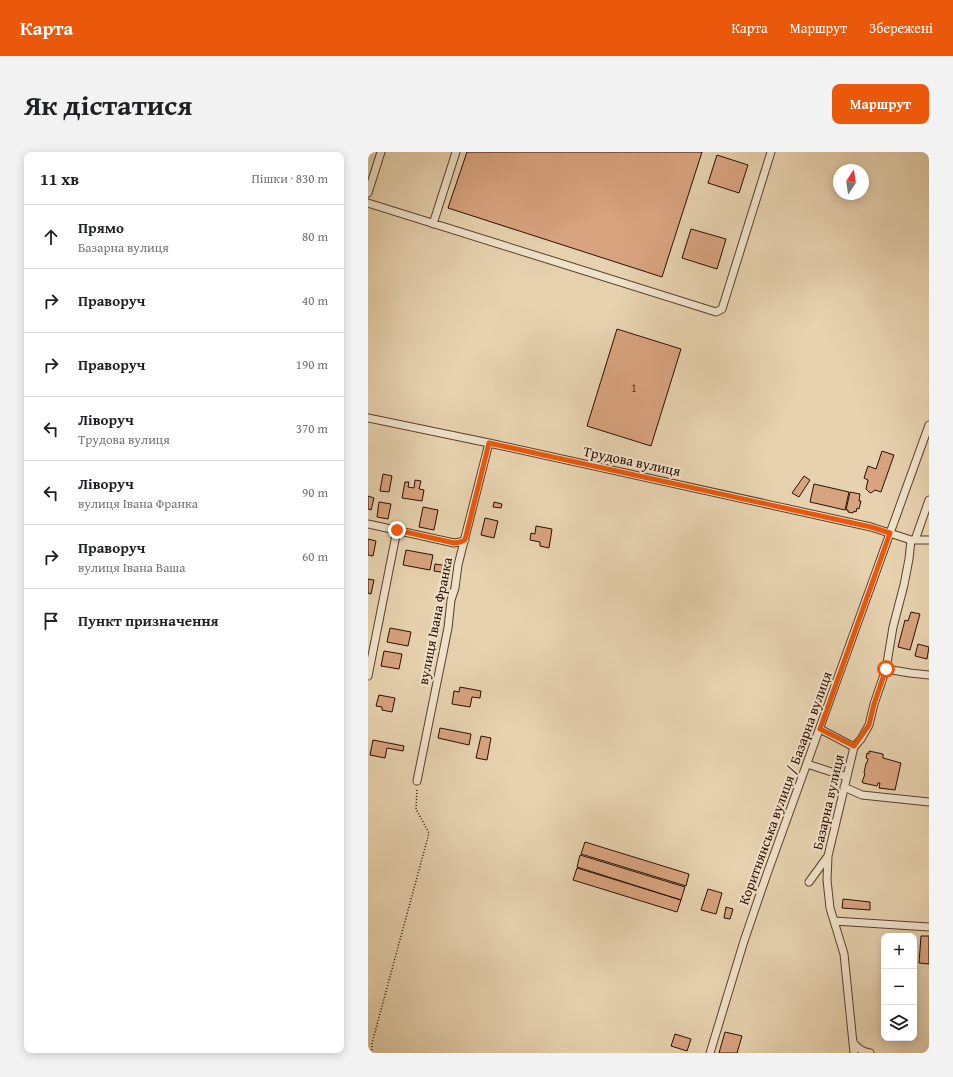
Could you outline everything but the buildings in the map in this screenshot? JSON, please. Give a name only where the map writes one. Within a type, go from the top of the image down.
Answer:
[{"type":"street","points":[[368,193],[381,152]]},
{"type":"street","points":[[434,224],[456,152]]},
{"type":"street","points":[[368,203],[716,312],[722,310],[771,152]]},
{"type":"street","name":"Трудова вулиця","points":[[368,418],[871,527],[913,540],[929,540]]},
{"type":"street","name":"Коритнянська вулиця / Базарна вулиця","points":[[710,1053],[744,941],[929,425]]},
{"type":"street","name":"вулиця Івана Франка","points":[[417,780],[448,628],[458,565],[489,443]]},
{"type":"street","name":"Базарна вулиця","points":[[854,1053],[844,954],[830,908],[827,880],[828,856],[854,746],[869,725],[874,704],[886,669],[893,627],[904,585],[913,540],[929,500]]},
{"type":"street","points":[[368,524],[454,543],[465,540]]},
{"type":"street","points":[[368,676],[397,530]]},
{"type":"street","points":[[886,669],[929,675]]},
{"type":"street","points":[[820,729],[854,746]]},
{"type":"street","points":[[807,764],[847,777]]},
{"type":"street","points":[[844,787],[862,795],[929,802]]},
{"type":"street","points":[[809,882],[828,856]]},
{"type":"street","points":[[834,921],[929,926]]},
{"type":"street","points":[[853,1042],[858,1048],[870,1053]]},
{"type":"path","points":[[372,1053],[372,1043],[429,833],[416,809],[417,780]]},
{"type":"route","points":[[397,530],[454,543],[465,540],[489,443],[871,527],[890,533],[820,729],[854,746],[869,725],[874,704],[886,669]]}]
